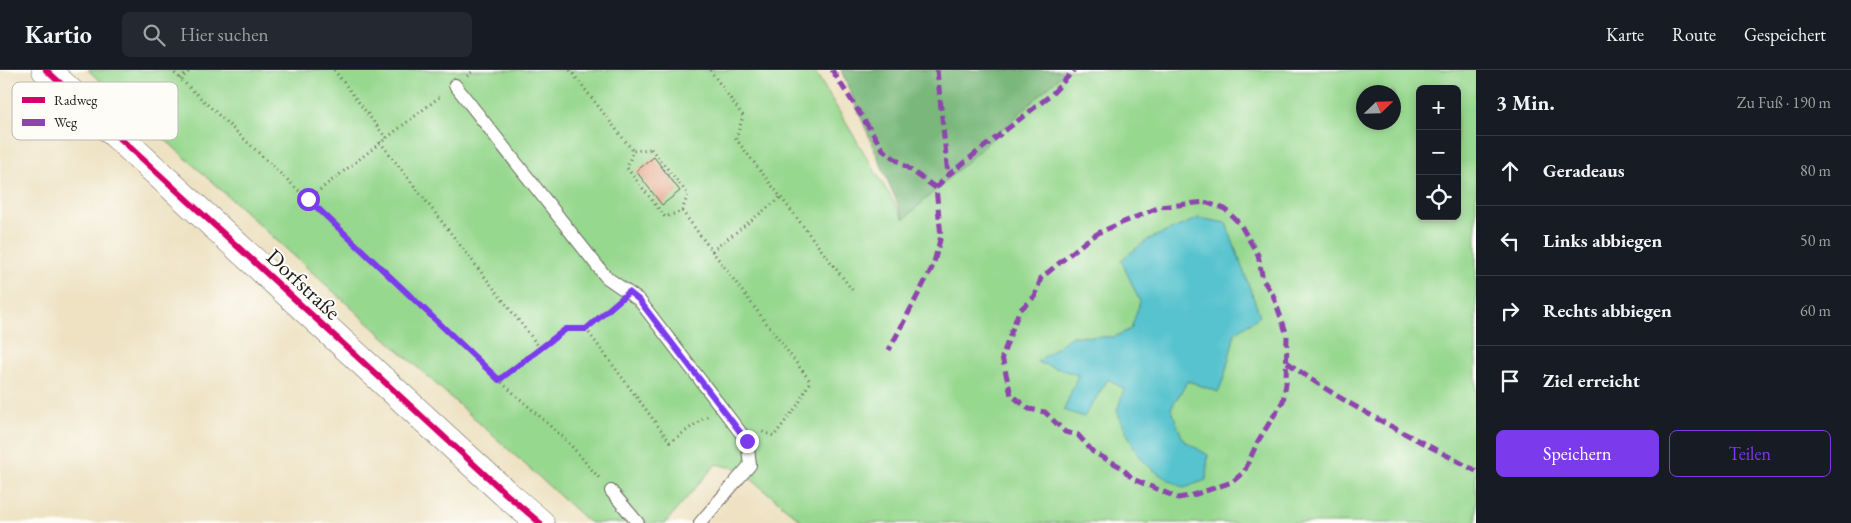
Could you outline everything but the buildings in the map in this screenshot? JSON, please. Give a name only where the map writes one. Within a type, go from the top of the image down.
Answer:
[{"type":"street","name":"Dorfstraße","points":[[46,70],[59,82]]},
{"type":"street","name":"Dorfstraße","points":[[122,140],[505,493],[540,523]]},
{"type":"lane","points":[[455,85],[606,277],[639,300],[747,441],[750,465],[700,523]]},
{"type":"lane","points":[[611,491],[638,523]]},
{"type":"path","points":[[171,70],[499,380],[568,442],[611,491]]},
{"type":"path","points":[[180,78],[190,70]]},
{"type":"path","points":[[334,70],[386,138]]},
{"type":"path","points":[[308,199],[474,70]]},
{"type":"path","points":[[570,70],[633,151]]},
{"type":"path","points":[[710,70],[743,116],[736,139],[854,291]]},
{"type":"path","points":[[380,142],[540,348]]},
{"type":"path","points":[[633,151],[651,149],[688,194],[682,211]]},
{"type":"path","points":[[633,151],[627,168],[666,217],[682,211]]},
{"type":"path","points":[[712,251],[781,197]]},
{"type":"path","points":[[682,211],[810,381],[799,403],[774,436]]},
{"type":"path","points":[[499,380],[566,329],[586,329],[629,292]]},
{"type":"path","points":[[586,329],[670,442],[721,405]]},
{"type":"green space","points":[[88,70],[814,70],[904,219],[1065,70],[1476,70],[1476,523],[804,523],[739,469],[716,464],[665,523],[590,523],[166,140],[178,140],[178,82],[101,82]]},
{"type":"green space","points":[[841,70],[1067,70],[904,219]]},
{"type":"water","points":[[1199,218],[1226,223],[1260,316],[1235,333],[1224,378],[1218,392],[1188,381],[1171,408],[1183,440],[1208,455],[1206,480],[1184,488],[1148,466],[1135,449],[1117,411],[1124,389],[1108,379],[1084,417],[1064,410],[1078,375],[1037,362],[1072,336],[1114,337],[1131,329],[1140,302],[1121,260],[1149,239]]},
{"type":"marked path","points":[[832,70],[884,151],[936,188],[941,236],[933,266],[889,350]]},
{"type":"marked path","points":[[937,70],[948,175]]},
{"type":"marked path","points":[[936,188],[948,175],[1052,94],[1074,70]]},
{"type":"marked path","points":[[1205,202],[1225,209],[1240,224],[1258,255],[1263,280],[1273,295],[1287,335],[1286,384],[1283,401],[1258,441],[1244,472],[1232,482],[1178,498],[1133,479],[1121,467],[1093,452],[1078,435],[1065,432],[1045,412],[1029,409],[1011,395],[1002,357],[1019,311],[1035,296],[1041,278],[1086,241],[1100,232],[1160,207],[1205,202]]},
{"type":"marked path","points":[[1287,362],[1355,407],[1476,471]]},
{"type":"cycle path","points":[[46,70],[59,82]]},
{"type":"cycle path","points":[[122,140],[505,493],[540,523]]},
{"type":"route","points":[[308,199],[499,380],[566,329],[586,329],[629,292],[639,300],[747,441]]}]
